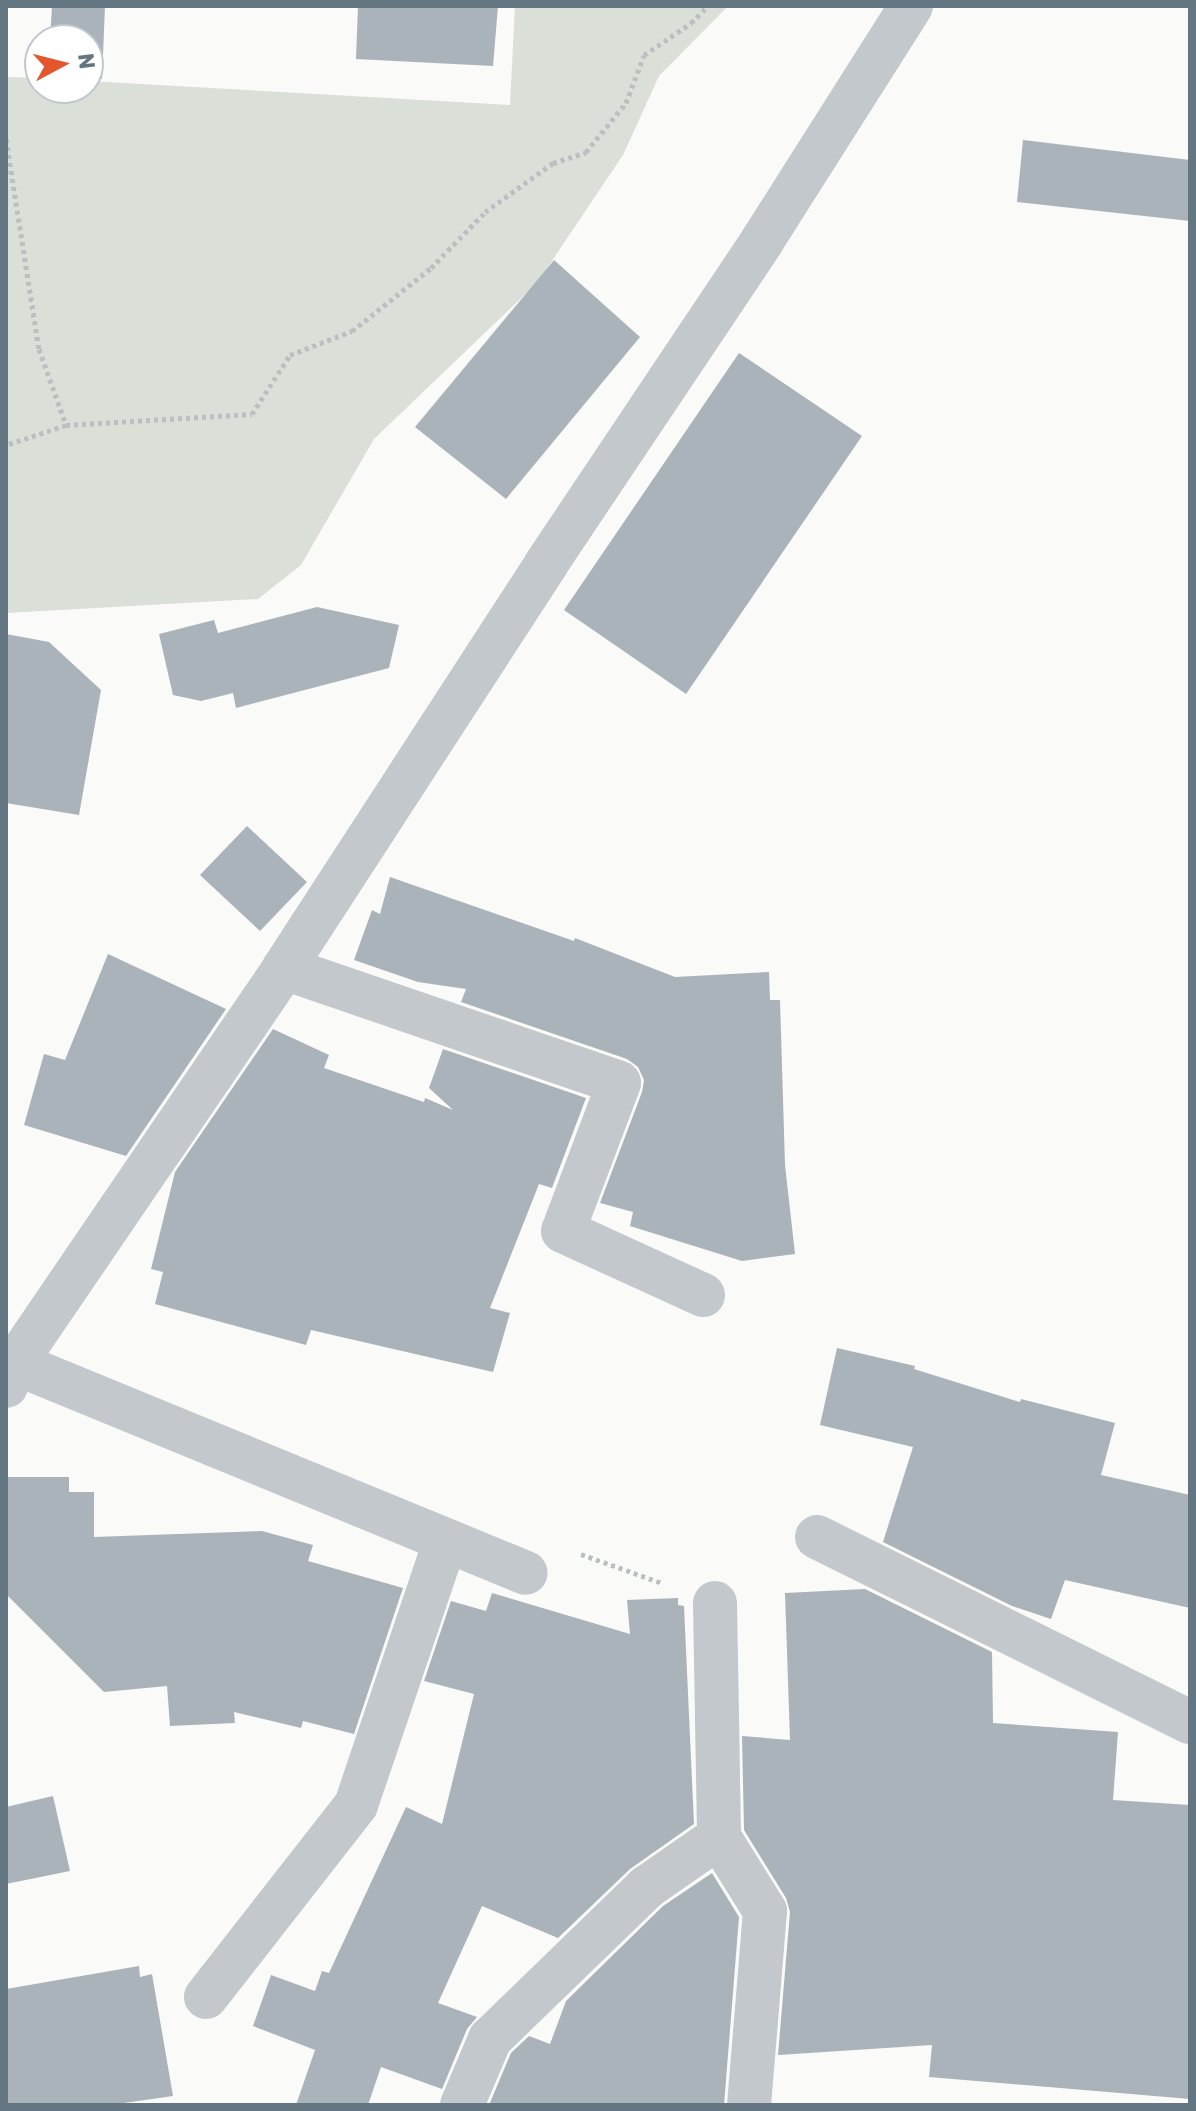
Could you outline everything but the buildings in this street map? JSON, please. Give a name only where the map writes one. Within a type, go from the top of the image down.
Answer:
[{"type":"street","points":[[526,1573],[11,1375],[284,968],[546,564],[762,241],[911,6]]},
{"type":"street","points":[[284,968],[619,1083],[563,1231],[703,1295]]},
{"type":"street","points":[[817,1537],[1190,1722]]},
{"type":"street","points":[[206,1997],[356,1805],[445,1542]]},
{"type":"street","points":[[715,1603],[719,1837],[765,1911],[749,2105]]},
{"type":"street","points":[[462,2105],[490,2039],[647,1887],[719,1837]]},
{"type":"path","points":[[6,445],[66,425],[252,414],[290,355],[352,331],[431,268],[485,212],[553,163],[586,152],[626,103],[644,55],[691,23],[708,6]]},
{"type":"path","points":[[6,139],[39,349],[66,425]]},
{"type":"path","points":[[526,1573],[548,1542],[715,1603]]},
{"type":"shaded area","points":[[515,6],[728,6],[659,76],[623,155],[537,283],[374,439],[301,565],[258,599],[6,613],[6,77],[24,78],[24,104],[104,104],[104,82],[510,105]]}]
